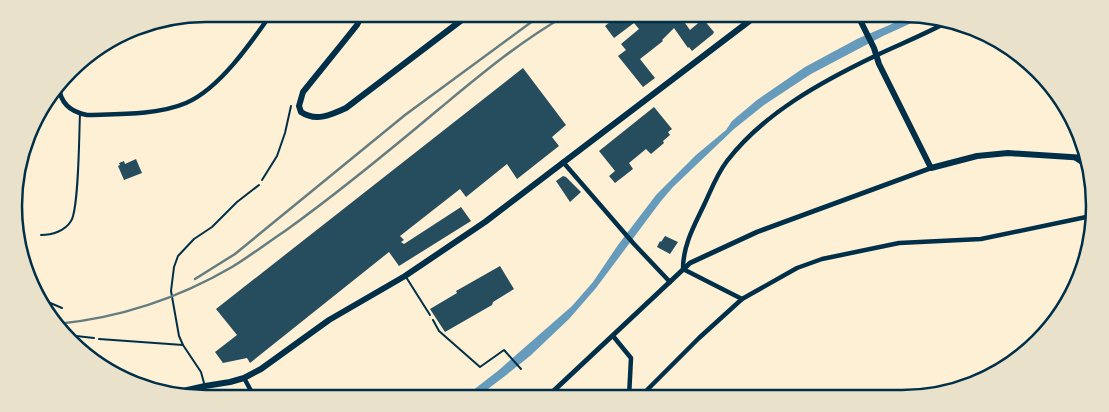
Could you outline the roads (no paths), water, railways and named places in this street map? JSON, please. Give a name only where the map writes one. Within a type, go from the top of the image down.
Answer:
[{"type":"main road","points":[[357,22],[303,92],[300,99],[301,112],[314,117],[325,116],[346,108],[459,22]]},
{"type":"main road","points":[[192,389],[244,378],[261,369],[338,314],[405,276],[486,222],[748,22]]},
{"type":"main road","points":[[861,22],[913,134],[931,168],[977,156],[1008,153],[1080,158]]},
{"type":"street","points":[[61,93],[67,107],[80,114],[154,111],[186,103],[207,91],[252,42],[266,22]]},
{"type":"street","points":[[683,269],[683,257],[687,240],[717,177],[726,162],[748,137],[781,110],[827,80],[876,55],[940,26]]},
{"type":"street","points":[[1075,158],[1081,162]]},
{"type":"street","points":[[563,162],[634,244],[670,282]]},
{"type":"street","points":[[556,390],[690,264],[757,232],[931,168]]},
{"type":"street","points":[[647,390],[699,338],[742,300],[798,268],[822,259],[899,244],[981,238],[1086,217]]},
{"type":"street","points":[[683,269],[742,300]]},
{"type":"street","points":[[613,336],[631,358],[629,390]]},
{"type":"street","points":[[244,378],[251,390]]},
{"type":"lane","points":[[41,235],[50,235],[60,231],[69,224],[72,218],[76,198],[80,114]]},
{"type":"lane","points":[[205,386],[201,372],[179,336],[172,291],[172,277],[178,256],[194,239],[212,227],[237,202],[258,185]]},
{"type":"lane","points":[[405,276],[430,315]]},
{"type":"lane","points":[[99,339],[183,345]]},
{"type":"water","points":[[896,22],[912,23],[811,74],[764,105],[734,129],[673,187],[596,288],[569,319],[530,356],[487,390],[473,390],[572,306],[593,282],[656,195],[696,155],[726,130],[732,121],[757,100],[805,67],[857,39]]},
{"type":"railway","points":[[195,279],[235,254],[405,115],[532,22]]},
{"type":"railway","points":[[64,323],[103,317],[148,305],[191,288],[232,267],[285,231],[344,187],[499,60],[555,22]]}]
